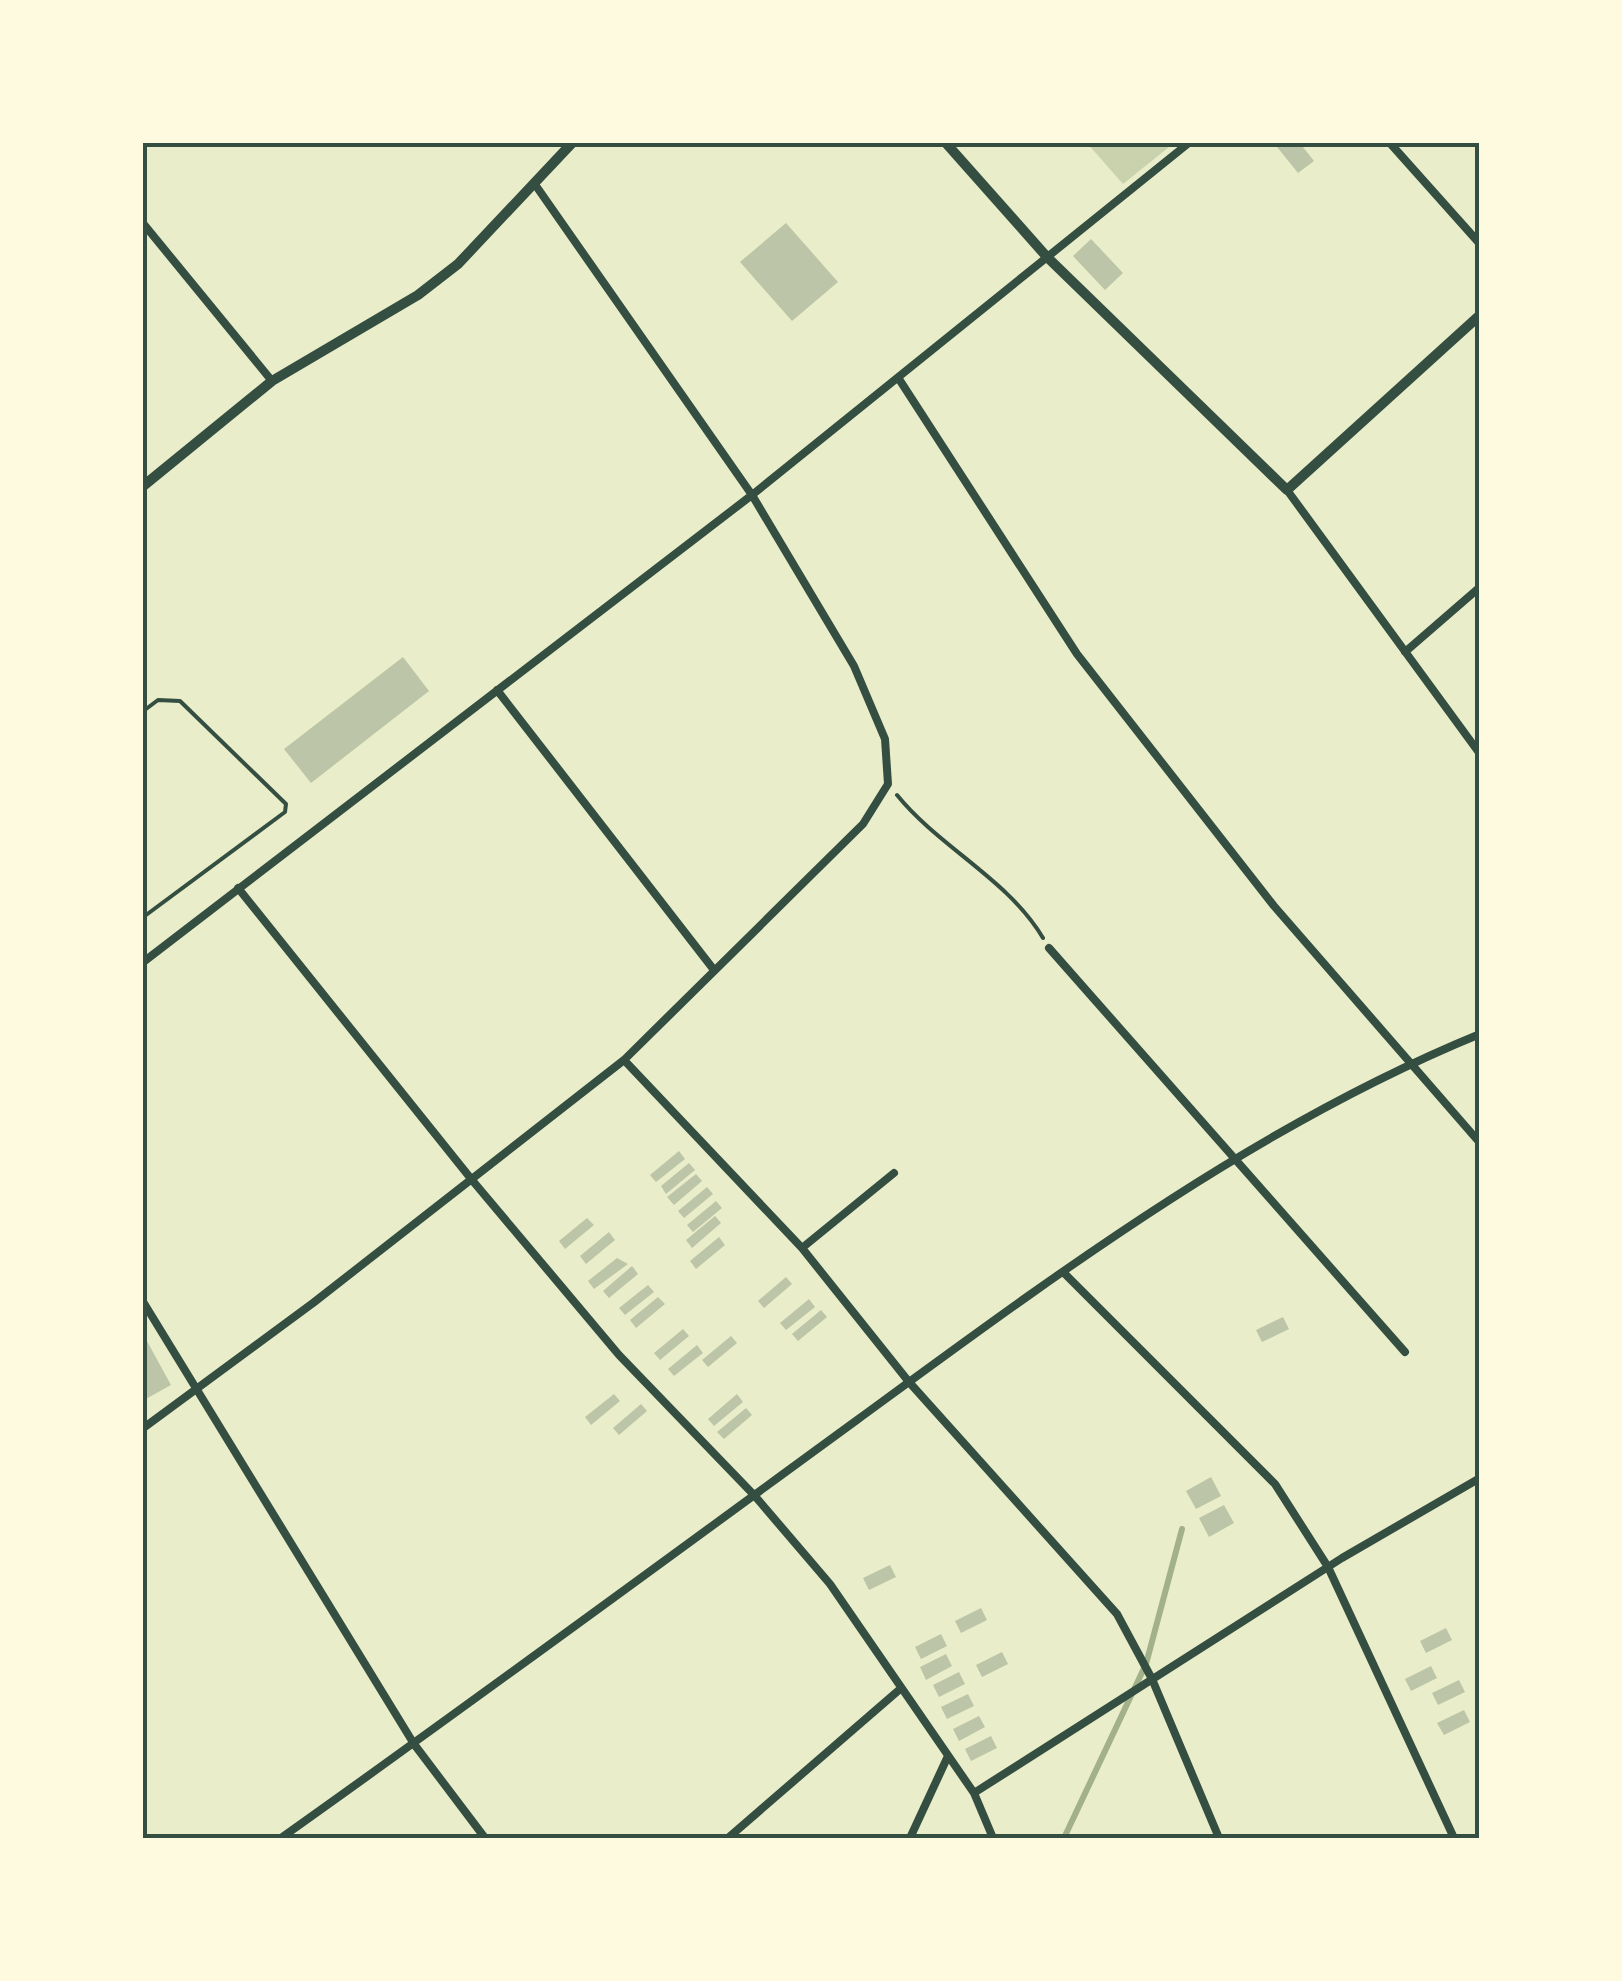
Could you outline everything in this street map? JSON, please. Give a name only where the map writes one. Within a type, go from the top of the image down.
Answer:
[{"type":"street","points":[[142,487],[272,381],[432,284],[458,264],[573,142]]},
{"type":"street","points":[[945,142],[1047,257],[1287,490],[1480,754]]},
{"type":"street","points":[[142,963],[752,495],[1190,142]]},
{"type":"street","points":[[1389,142],[1480,244]]},
{"type":"street","points":[[142,1429],[197,1391],[624,1060],[863,824],[888,784],[885,739],[854,666],[752,495],[534,183]]},
{"type":"street","points":[[142,222],[272,381]]},
{"type":"street","points":[[1287,490],[1480,315]]},
{"type":"street","points":[[899,379],[1077,654],[1274,906],[1480,1142]]},
{"type":"street","points":[[1405,652],[1480,586]]},
{"type":"street","points":[[497,690],[714,970]]},
{"type":"street","points":[[238,888],[472,1180],[619,1355],[754,1495],[830,1584],[899,1690],[974,1793],[993,1838]]},
{"type":"street","points":[[1049,948],[1406,1352]]},
{"type":"street","points":[[281,1838],[909,1382],[1232,1158],[1408,1063],[1480,1034]]},
{"type":"street","points":[[624,1060],[802,1248],[909,1382],[1106,1600],[1152,1679],[1219,1838]]},
{"type":"street","points":[[802,1248],[894,1173]]},
{"type":"street","points":[[1063,1272],[1275,1484],[1328,1567],[1454,1838]]},
{"type":"street","points":[[142,1300],[414,1744],[485,1838]]},
{"type":"street","points":[[974,1793],[1328,1567],[1480,1478]]},
{"type":"street","points":[[728,1838],[899,1690]]},
{"type":"street","points":[[910,1838],[948,1756]]},
{"type":"lane","points":[[142,712],[158,700],[180,701],[282,794],[286,804],[285,812],[142,918]]},
{"type":"path","points":[[888,784],[925,829],[1030,916],[1049,948]]},
{"type":"green space","points":[[1087,143],[1174,143],[1123,184]]},
{"type":"building","points":[[1273,142],[1299,142],[1314,161],[1298,173]]},
{"type":"building","points":[[786,223],[838,282],[792,321],[740,262]]},
{"type":"building","points":[[1091,239],[1123,273],[1105,290],[1073,256]]},
{"type":"building","points":[[403,657],[429,691],[311,783],[284,749]]},
{"type":"building","points":[[679,1151],[685,1159],[656,1182],[650,1175]]},
{"type":"building","points":[[689,1163],[695,1170],[666,1194],[661,1186]]},
{"type":"building","points":[[696,1174],[702,1181],[674,1205],[667,1197]]},
{"type":"building","points":[[707,1187],[713,1194],[684,1218],[678,1211]]},
{"type":"building","points":[[716,1201],[722,1208],[693,1232],[687,1225]]},
{"type":"building","points":[[715,1216],[721,1223],[692,1248],[686,1240]]},
{"type":"building","points":[[587,1218],[594,1225],[565,1249],[559,1241]]},
{"type":"building","points":[[609,1232],[615,1240],[586,1264],[580,1256]]},
{"type":"building","points":[[719,1237],[725,1245],[696,1269],[690,1261]]},
{"type":"building","points":[[617,1258],[628,1264],[594,1289],[588,1281]]},
{"type":"building","points":[[632,1266],[638,1274],[609,1298],[603,1291]]},
{"type":"building","points":[[786,1277],[792,1284],[764,1308],[758,1301]]},
{"type":"building","points":[[648,1285],[654,1292],[625,1315],[619,1308]]},
{"type":"building","points":[[658,1297],[665,1304],[636,1328],[630,1320]]},
{"type":"building","points":[[809,1299],[815,1307],[786,1330],[780,1323]]},
{"type":"building","points":[[821,1310],[827,1317],[798,1341],[792,1334]]},
{"type":"building","points":[[1283,1317],[1289,1329],[1262,1342],[1256,1330]]},
{"type":"building","points":[[683,1329],[689,1336],[660,1360],[654,1353]]},
{"type":"building","points":[[142,1332],[171,1385],[142,1401]]},
{"type":"building","points":[[731,1336],[737,1343],[708,1367],[702,1360]]},
{"type":"building","points":[[697,1345],[703,1353],[674,1376],[668,1369]]},
{"type":"building","points":[[614,1394],[620,1401],[591,1425],[585,1417]]},
{"type":"building","points":[[737,1394],[743,1402],[714,1426],[708,1419]]},
{"type":"building","points":[[641,1404],[647,1411],[619,1435],[613,1428]]},
{"type":"building","points":[[746,1408],[752,1415],[724,1439],[717,1432]]},
{"type":"building","points":[[1211,1477],[1221,1496],[1196,1509],[1186,1491]]},
{"type":"building","points":[[1224,1505],[1234,1523],[1209,1537],[1199,1518]]},
{"type":"building","points":[[890,1565],[896,1577],[869,1590],[863,1578]]},
{"type":"building","points":[[981,1608],[987,1620],[961,1633],[955,1621]]},
{"type":"building","points":[[1446,1628],[1452,1640],[1426,1653],[1420,1641]]},
{"type":"building","points":[[941,1634],[947,1646],[921,1659],[915,1647]]},
{"type":"building","points":[[1002,1652],[1008,1664],[982,1677],[976,1665]]},
{"type":"building","points":[[946,1654],[952,1666],[926,1680],[920,1667]]},
{"type":"building","points":[[1431,1666],[1437,1678],[1411,1691],[1405,1679]]},
{"type":"building","points":[[959,1672],[965,1684],[939,1697],[933,1685]]},
{"type":"building","points":[[1459,1680],[1465,1692],[1438,1705],[1432,1693]]},
{"type":"building","points":[[968,1694],[974,1706],[947,1719],[941,1707]]},
{"type":"building","points":[[1464,1710],[1470,1722],[1444,1735],[1437,1723]]},
{"type":"building","points":[[979,1716],[985,1727],[959,1741],[953,1729]]},
{"type":"building","points":[[991,1736],[997,1748],[971,1761],[965,1749]]},
{"type":"waterway","points":[[1064,1838],[1146,1664],[1182,1529]]}]
